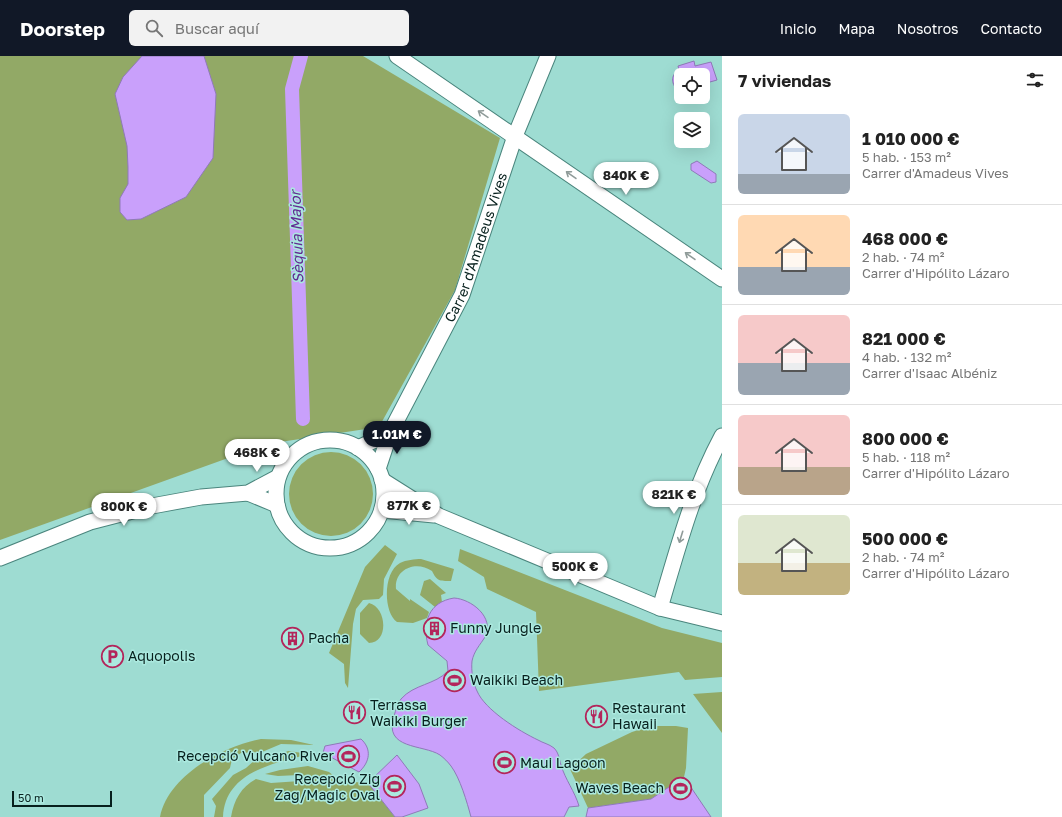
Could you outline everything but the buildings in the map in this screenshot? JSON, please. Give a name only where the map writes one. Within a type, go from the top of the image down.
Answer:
[{"type":"street","points":[[397,56],[722,278]]},
{"type":"street","name":"Carrer d'Amadeus Vives","points":[[380,475],[390,433],[462,295],[515,136],[548,56]]},
{"type":"street","points":[[358,448],[390,433]]},
{"type":"street","points":[[660,608],[692,499],[706,466],[722,436]]},
{"type":"street","points":[[323,441],[335,441],[358,448],[366,454],[380,475],[384,490],[382,510],[376,523],[366,534],[355,542],[342,547],[327,548],[313,546],[295,535],[281,519],[276,505],[276,486],[278,477],[291,457],[311,444],[323,441]]},
{"type":"street","points":[[380,475],[439,516],[660,608],[722,623]]},
{"type":"street","points":[[0,558],[90,522],[152,506],[201,497],[248,492],[278,477]]},
{"type":"street","points":[[248,492],[276,505]]},
{"type":"street","points":[[382,510],[439,516]]},
{"type":"green space","points":[[0,56],[363,56],[500,138],[455,290],[379,427],[267,444],[0,540]]},
{"type":"green space","points":[[331,452],[339,453],[354,459],[366,471],[372,486],[372,502],[366,517],[354,529],[339,535],[331,536],[323,535],[308,529],[296,517],[290,502],[289,494],[290,486],[296,471],[308,459],[323,453]]},
{"type":"green space","points":[[385,545],[397,554],[384,579],[383,595],[379,599],[363,600],[356,609],[353,624],[348,688],[345,683],[344,664],[329,653],[365,567]]},
{"type":"green space","points":[[460,549],[662,628],[722,643],[722,677],[685,680],[679,672],[539,691],[536,612],[487,589],[484,577],[458,561]]},
{"type":"green space","points":[[421,559],[454,569],[451,581],[439,580],[435,577],[432,571],[426,568],[419,566],[407,568],[399,576],[396,582],[396,589],[410,601],[410,599],[429,612],[427,618],[413,623],[397,622],[392,617],[387,601],[390,575],[394,568],[400,563]]},
{"type":"green space","points":[[430,579],[446,593],[441,595],[442,602],[435,607],[420,595],[424,581]]},
{"type":"green space","points":[[369,603],[375,606],[382,617],[383,631],[380,637],[369,643],[360,634],[360,613]]},
{"type":"green space","points":[[722,692],[722,733],[693,694]]},
{"type":"green space","points":[[651,726],[676,726],[688,728],[686,768],[684,777],[651,799],[588,808],[570,769],[586,754],[632,732]]},
{"type":"green space","points":[[261,739],[291,740],[314,745],[281,744],[262,752],[241,753],[232,759],[230,768],[204,795],[204,817],[160,817],[165,802],[174,788],[200,765],[231,748]]},
{"type":"green space","points":[[288,751],[310,754],[282,761],[254,772],[232,789],[226,802],[223,817],[214,817],[216,806],[212,799],[233,775],[246,768],[256,759],[274,757]]},
{"type":"green space","points":[[308,766],[329,772],[340,781],[368,783],[395,817],[231,817],[236,800],[242,790],[251,782],[256,779],[271,783],[300,781],[299,775],[278,776],[265,774]]},
{"type":"shaded area","points":[[142,56],[204,56],[216,94],[213,158],[186,197],[141,219],[127,220],[120,212],[120,198],[128,184],[127,146],[115,94],[123,77]]},
{"type":"shaded area","points":[[694,61],[695,66],[711,62],[717,80],[710,82],[710,68],[678,68],[678,66]]},
{"type":"shaded area","points":[[697,161],[716,174],[716,182],[711,183],[691,170],[691,164]]},
{"type":"shaded area","points":[[454,598],[461,599],[480,610],[487,623],[485,637],[476,651],[472,661],[473,681],[481,698],[503,719],[554,748],[557,752],[563,770],[579,806],[569,807],[564,817],[471,817],[460,783],[451,766],[440,755],[406,744],[394,735],[392,727],[394,716],[401,699],[412,690],[443,676],[448,671],[447,661],[428,645],[426,629],[429,614],[433,609],[445,600]]},
{"type":"shaded area","name":"Recepció Vulcano River","points":[[361,739],[367,747],[368,756],[366,764],[359,772],[323,753],[325,746]]},
{"type":"shaded area","name":"Recepció Zig Zag/Magic Oval","points":[[397,755],[419,784],[428,808],[402,817],[395,817],[368,783]]},
{"type":"shaded area","name":"Waves Beach","points":[[684,777],[711,817],[586,817],[588,808],[651,799]]},
{"type":"waterway","name":"Sèquia Major","points":[[301,56],[292,89],[303,419]]},
{"type":"place","name":"Funny Jungle","points":[[435,628]]},
{"type":"place","name":"Pacha","points":[[292,638]]},
{"type":"place","name":"Aquopolis","points":[[112,656]]},
{"type":"place","name":"Waikiki Beach","points":[[455,680]]},
{"type":"place","name":"Terrassa Waikiki Burger","points":[[355,713]]},
{"type":"place","name":"Restaurant Hawaii","points":[[596,716]]},
{"type":"place","name":"Recepció Vulcano River","points":[[349,756]]},
{"type":"place","name":"Maui Lagoon","points":[[504,763]]},
{"type":"place","name":"Recepció Zig Zag/Magic Oval","points":[[395,787]]},
{"type":"place","name":"Waves Beach","points":[[680,788]]}]
